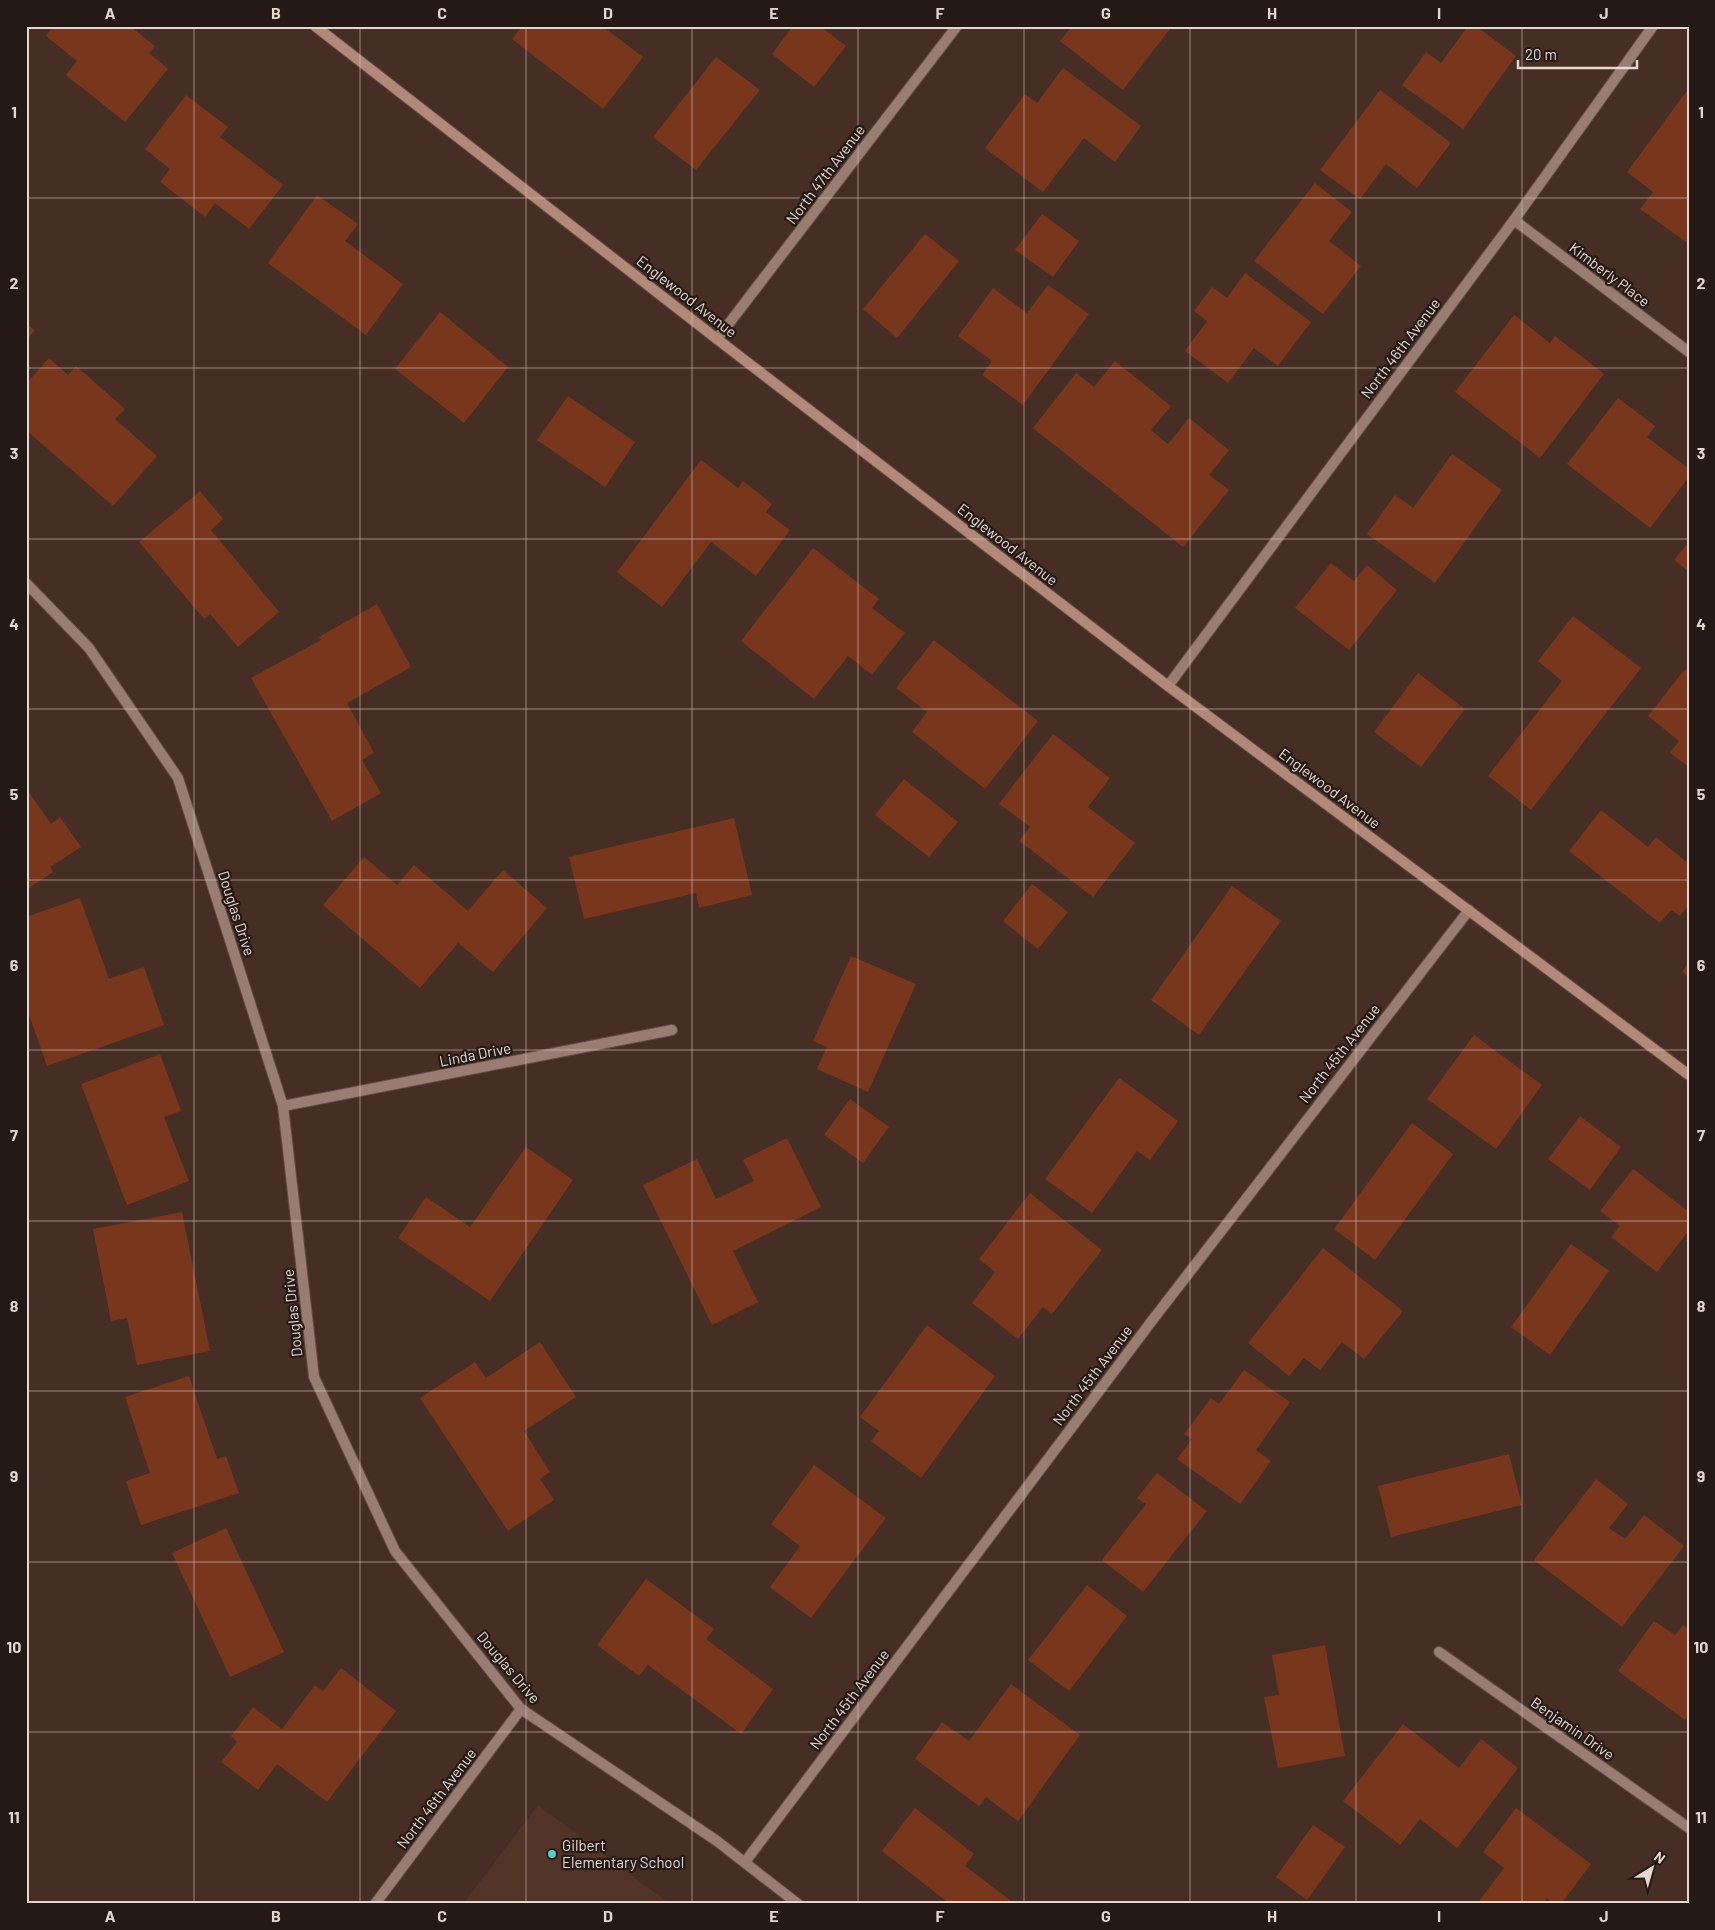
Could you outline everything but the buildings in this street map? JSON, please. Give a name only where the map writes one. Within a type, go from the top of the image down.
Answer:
[{"type":"street","name":"Englewood Avenue","points":[[316,26],[717,339],[1168,686],[1689,1075]]},
{"type":"street","name":"North 47th Avenue","points":[[717,339],[957,26]]},
{"type":"street","name":"North 46th Avenue","points":[[1168,686],[1514,220],[1653,26]]},
{"type":"street","name":"Kimberly Place","points":[[1514,220],[1689,352]]},
{"type":"street","name":"Douglas Drive","points":[[26,583],[89,648],[178,778],[283,1106],[314,1377],[395,1551],[521,1709],[717,1841],[798,1904]]},
{"type":"street","name":"North 45th Avenue","points":[[745,1862],[1145,1330],[1469,910]]},
{"type":"street","name":"Linda Drive","points":[[283,1106],[672,1030]]},
{"type":"street","name":"Benjamin Drive","points":[[1439,1652],[1689,1828]]},
{"type":"street","name":"North 46th Avenue","points":[[375,1904],[521,1709]]},
{"type":"shaded area","name":"Gilbert Elementary School","points":[[538,1805],[670,1904],[463,1904]]},
{"type":"place","name":"Gilbert Elementary School","points":[[552,1854]]}]
